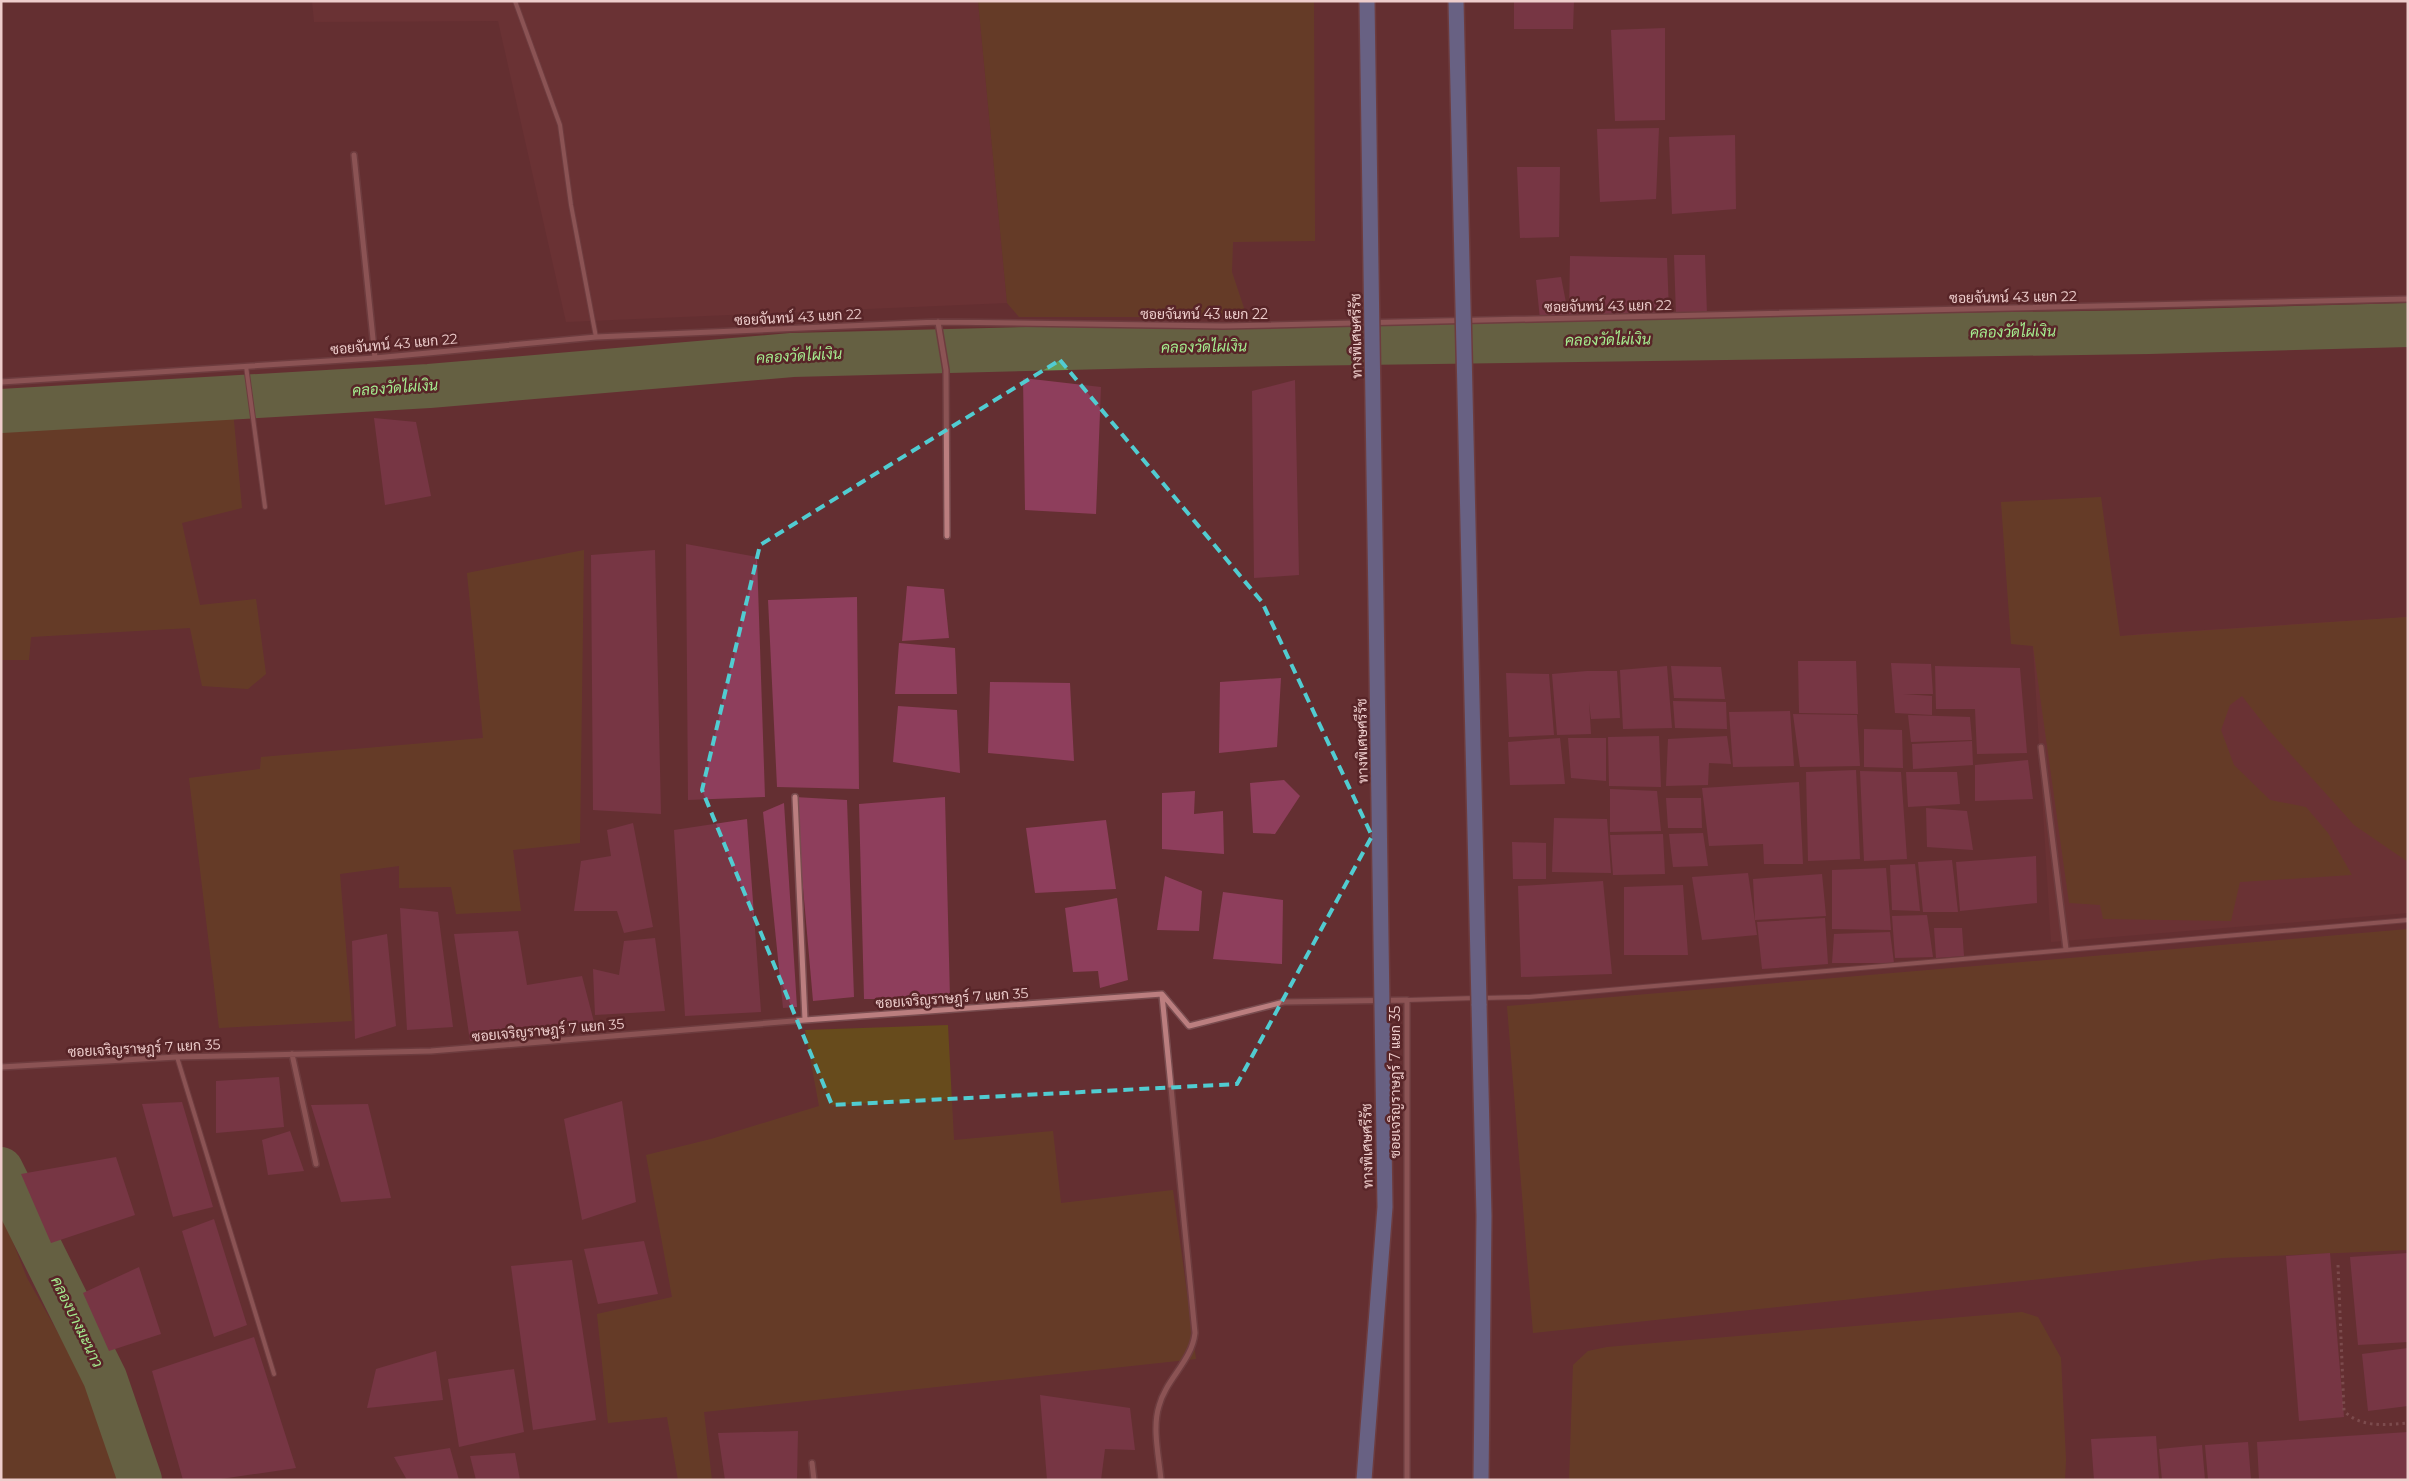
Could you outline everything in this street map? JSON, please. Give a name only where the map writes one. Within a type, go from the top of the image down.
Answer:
[{"type":"highway","name":"ทางพิเศษศรีรัช","points":[[1364,1480],[1385,1207],[1367,1]]},
{"type":"highway","points":[[1456,1],[1484,1216],[1481,1480]]},
{"type":"street","points":[[354,155],[375,358]]},
{"type":"street","name":"ซอยจันทน์ 43 แยก 22","points":[[1,382],[375,358],[596,337],[938,322],[1232,326],[2408,299]]},
{"type":"street","points":[[938,322],[946,370],[947,536]]},
{"type":"street","points":[[2041,747],[2066,949]]},
{"type":"street","points":[[795,796],[805,1020]]},
{"type":"street","points":[[1161,1480],[1156,1419],[1159,1405],[1194,1347],[1195,1333],[1162,994]]},
{"type":"street","name":"ซอยเจริญราษฎร์ 7 แยก 35","points":[[1,1067],[177,1057],[431,1051],[805,1020],[1162,994],[1189,1026],[1284,1002],[1407,1000],[1407,1480]]},
{"type":"street","points":[[292,1054],[316,1164]]},
{"type":"street","points":[[812,1462],[814,1480]]},
{"type":"lane","points":[[515,1],[560,125],[571,205],[596,337]]},
{"type":"lane","points":[[246,365],[266,507]]},
{"type":"lane","points":[[1407,1000],[1529,997],[1856,970],[2066,949],[2408,920]]},
{"type":"lane","points":[[177,1057],[274,1374]]},
{"type":"path","points":[[2338,1265],[2344,1411],[2354,1421],[2386,1425],[2408,1423]]},
{"type":"highlighted area","points":[[1060,360],[1262,602],[1372,836],[1237,1084],[832,1105],[702,790],[760,545]]},
{"type":"shaded area","points":[[312,1],[978,1],[1007,303],[566,322],[498,21],[314,22]]},
{"type":"shaded area","points":[[978,1],[1314,1],[1315,241],[1233,242],[1232,272],[1247,317],[1019,317],[1007,303]]},
{"type":"shaded area","points":[[230,378],[242,508],[182,523],[200,605],[256,599],[266,674],[248,689],[202,686],[190,628],[31,637],[29,660],[1,660],[1,398]]},
{"type":"shaded area","points":[[2101,497],[2120,636],[2408,617],[2408,862],[2354,825],[2267,728],[2242,696],[2230,705],[2221,730],[2234,765],[2270,800],[2306,807],[2328,833],[2352,875],[2240,882],[2231,921],[2103,919],[2100,905],[2069,903],[2033,646],[2011,644],[2001,502]]},
{"type":"shaded area","points":[[584,550],[580,843],[513,850],[521,911],[456,914],[451,887],[399,888],[399,866],[340,874],[352,1021],[219,1028],[189,778],[260,769],[261,757],[483,738],[467,573]]},
{"type":"shaded area","points":[[2408,617],[2408,913],[2051,942],[2033,646],[2141,634]]},
{"type":"shaded area","points":[[2408,929],[2408,1250],[2222,1258],[1533,1333],[1507,1006]]},
{"type":"shaded area","points":[[948,1025],[954,1140],[1053,1131],[1061,1203],[1173,1190],[1196,1359],[704,1412],[712,1480],[678,1480],[667,1417],[608,1423],[597,1314],[672,1297],[646,1155],[711,1139],[819,1106],[805,1030]]},
{"type":"shaded area","points":[[1,1212],[27,1278],[94,1397],[123,1480],[1,1480]]},
{"type":"shaded area","points":[[2022,1312],[2038,1317],[2061,1358],[2066,1460],[2065,1480],[1569,1480],[1573,1365],[1588,1351],[1607,1347]]},
{"type":"building","points":[[1514,1],[1574,1],[1573,29],[1514,29]]},
{"type":"building","points":[[1665,28],[1665,120],[1615,121],[1611,30]]},
{"type":"building","points":[[1659,128],[1656,199],[1600,202],[1597,129]]},
{"type":"building","points":[[1735,135],[1736,209],[1672,214],[1669,137]]},
{"type":"building","points":[[1517,167],[1560,167],[1559,237],[1520,238]]},
{"type":"building","points":[[1674,255],[1705,255],[1707,315],[1676,316]]},
{"type":"building","points":[[1570,256],[1667,258],[1669,312],[1569,318]]},
{"type":"building","points":[[1561,277],[1569,318],[1540,319],[1536,280]]},
{"type":"building","points":[[1023,378],[1101,387],[1096,514],[1025,510]]},
{"type":"building","points":[[1295,380],[1299,575],[1254,578],[1252,391]]},
{"type":"building","points":[[374,418],[416,422],[431,496],[385,505]]},
{"type":"building","points":[[686,544],[757,557],[765,797],[688,800]]},
{"type":"building","points":[[655,550],[661,814],[593,810],[591,555]]},
{"type":"building","points":[[907,586],[944,589],[949,638],[902,641]]},
{"type":"building","points":[[857,597],[859,789],[777,787],[768,600]]},
{"type":"building","points":[[899,643],[955,648],[957,694],[895,694]]},
{"type":"building","points":[[1798,661],[1856,661],[1858,714],[1799,713]]},
{"type":"building","points":[[1891,663],[1931,664],[1933,694],[1903,694],[1932,696],[1932,715],[1895,713]]},
{"type":"building","points":[[1667,666],[1672,728],[1623,729],[1620,670]]},
{"type":"building","points":[[1671,666],[1721,667],[1725,699],[1674,698]]},
{"type":"building","points":[[1935,666],[2020,668],[2027,753],[1977,754],[1975,709],[1936,709]]},
{"type":"building","points":[[1617,671],[1620,718],[1591,719],[1589,702],[1591,734],[1557,735],[1552,674]]},
{"type":"building","points":[[1506,673],[1549,674],[1554,735],[1509,737]]},
{"type":"building","points":[[1281,678],[1277,747],[1219,753],[1220,682]]},
{"type":"building","points":[[990,682],[1070,683],[1074,761],[988,753]]},
{"type":"building","points":[[1673,701],[1726,702],[1727,729],[1675,728]]},
{"type":"building","points":[[898,706],[957,710],[960,773],[893,762]]},
{"type":"building","points":[[1790,711],[1794,766],[1733,767],[1729,712]]},
{"type":"building","points":[[1793,714],[1857,715],[1860,766],[1800,767]]},
{"type":"building","points":[[1908,715],[1970,717],[1972,740],[1911,742]]},
{"type":"building","points":[[1864,729],[1902,730],[1903,768],[1864,767]]},
{"type":"building","points":[[1659,736],[1661,787],[1609,786],[1608,737]]},
{"type":"building","points":[[1727,736],[1731,764],[1709,763],[1708,785],[1666,786],[1668,739]]},
{"type":"building","points":[[1560,738],[1565,784],[1510,785],[1508,742]]},
{"type":"building","points":[[1568,738],[1606,738],[1606,781],[1571,778]]},
{"type":"building","points":[[1972,741],[1973,765],[1913,769],[1912,744]]},
{"type":"building","points":[[2028,760],[2033,799],[1975,801],[1975,765]]},
{"type":"building","points":[[1856,770],[1860,859],[1808,861],[1806,772]]},
{"type":"building","points":[[1860,771],[1901,772],[1907,859],[1864,861]]},
{"type":"building","points":[[1906,772],[1957,772],[1960,804],[1908,807]]},
{"type":"building","points":[[1284,780],[1300,796],[1275,834],[1253,833],[1250,783]]},
{"type":"building","points":[[1799,782],[1803,864],[1764,864],[1763,844],[1709,846],[1702,788]]},
{"type":"building","points":[[1610,789],[1657,791],[1661,831],[1610,832]]},
{"type":"building","points":[[1195,791],[1194,814],[1223,811],[1224,854],[1162,849],[1162,793]]},
{"type":"building","points":[[795,797],[847,800],[854,997],[813,1001]]},
{"type":"building","points":[[945,797],[950,999],[864,999],[859,804]]},
{"type":"building","points":[[1666,798],[1701,798],[1702,828],[1668,828]]},
{"type":"building","points":[[784,803],[797,1007],[783,1008],[763,812]]},
{"type":"building","points":[[1926,808],[1967,811],[1973,850],[1927,847]]},
{"type":"building","points":[[1554,818],[1607,819],[1611,873],[1552,872]]},
{"type":"building","points":[[747,819],[761,1012],[685,1016],[674,830]]},
{"type":"building","points":[[1106,820],[1116,889],[1035,893],[1026,828]]},
{"type":"building","points":[[633,823],[653,927],[624,933],[617,911],[574,911],[581,861],[611,856],[607,830]]},
{"type":"building","points":[[1703,833],[1708,866],[1673,867],[1669,834]]},
{"type":"building","points":[[1663,834],[1665,874],[1613,875],[1610,835]]},
{"type":"building","points":[[1512,842],[1546,843],[1546,879],[1513,879]]},
{"type":"building","points":[[2036,856],[2037,903],[1960,911],[1956,862]]},
{"type":"building","points":[[1952,860],[1958,912],[1923,912],[1918,862]]},
{"type":"building","points":[[1915,864],[1920,911],[1892,910],[1890,865]]},
{"type":"building","points":[[1886,868],[1891,930],[1832,929],[1832,870]]},
{"type":"building","points":[[1748,873],[1757,935],[1702,940],[1692,877]]},
{"type":"building","points":[[1822,874],[1826,916],[1755,920],[1753,879]]},
{"type":"building","points":[[1165,876],[1202,891],[1199,931],[1157,930]]},
{"type":"building","points":[[1603,881],[1612,974],[1521,977],[1518,886]]},
{"type":"building","points":[[1683,885],[1688,955],[1624,955],[1624,887]]},
{"type":"building","points":[[1223,892],[1283,900],[1282,964],[1213,959]]},
{"type":"building","points":[[1117,898],[1128,980],[1100,988],[1098,971],[1073,972],[1065,908]]},
{"type":"building","points":[[400,908],[438,912],[453,1027],[407,1030]]},
{"type":"building","points":[[1927,915],[1933,957],[1895,958],[1892,916]]},
{"type":"building","points":[[1825,918],[1828,964],[1762,969],[1757,922]]},
{"type":"building","points":[[1934,928],[1962,928],[1964,956],[1936,958]]},
{"type":"building","points":[[518,931],[527,985],[582,976],[594,1022],[470,1041],[454,934]]},
{"type":"building","points":[[1890,932],[1894,963],[1832,963],[1834,934]]},
{"type":"building","points":[[387,934],[396,1026],[355,1039],[352,941]]},
{"type":"building","points":[[655,938],[665,1011],[595,1015],[593,969],[619,975],[624,941]]},
{"type":"building","points":[[279,1077],[284,1127],[216,1133],[216,1081]]},
{"type":"building","points":[[622,1101],[636,1202],[582,1220],[564,1119]]},
{"type":"building","points":[[182,1102],[213,1207],[173,1217],[142,1104]]},
{"type":"building","points":[[368,1104],[391,1198],[341,1202],[311,1105]]},
{"type":"building","points":[[290,1131],[304,1171],[268,1175],[262,1140]]},
{"type":"building","points":[[116,1157],[135,1215],[51,1243],[21,1174]]},
{"type":"building","points":[[214,1219],[247,1325],[214,1337],[182,1231]]},
{"type":"building","points":[[644,1241],[658,1294],[598,1304],[584,1249]]},
{"type":"building","points":[[2330,1253],[2344,1417],[2299,1421],[2286,1256]]},
{"type":"building","points":[[2408,1253],[2408,1342],[2358,1345],[2350,1257]]},
{"type":"building","points":[[572,1260],[596,1420],[533,1430],[511,1266]]},
{"type":"building","points":[[139,1267],[161,1334],[109,1351],[83,1293]]},
{"type":"building","points":[[254,1337],[296,1468],[214,1480],[183,1480],[152,1371]]},
{"type":"building","points":[[2408,1348],[2408,1406],[2368,1411],[2362,1354]]},
{"type":"building","points":[[436,1351],[443,1400],[367,1408],[376,1369]]},
{"type":"building","points":[[514,1369],[524,1432],[459,1447],[448,1379]]},
{"type":"building","points":[[1040,1395],[1130,1408],[1135,1450],[1105,1449],[1101,1480],[1047,1480]]},
{"type":"building","points":[[798,1431],[797,1480],[725,1480],[718,1433]]},
{"type":"building","points":[[2408,1432],[2408,1480],[2259,1480],[2257,1442]]},
{"type":"building","points":[[2156,1436],[2159,1480],[2094,1480],[2091,1439]]},
{"type":"building","points":[[2248,1442],[2251,1480],[2208,1480],[2205,1445]]},
{"type":"building","points":[[2202,1445],[2205,1480],[2162,1480],[2159,1449]]},
{"type":"building","points":[[450,1448],[459,1480],[407,1480],[394,1457]]},
{"type":"building","points":[[515,1453],[520,1480],[476,1480],[470,1456]]},
{"type":"waterway","name":"คลองวัดไผ่เงิน","points":[[1,411],[429,386],[792,355],[1149,346],[2149,332],[2408,325]]},
{"type":"waterway","name":"คลองบางมะนาว","points":[[1,1169],[105,1378],[140,1480]]}]
